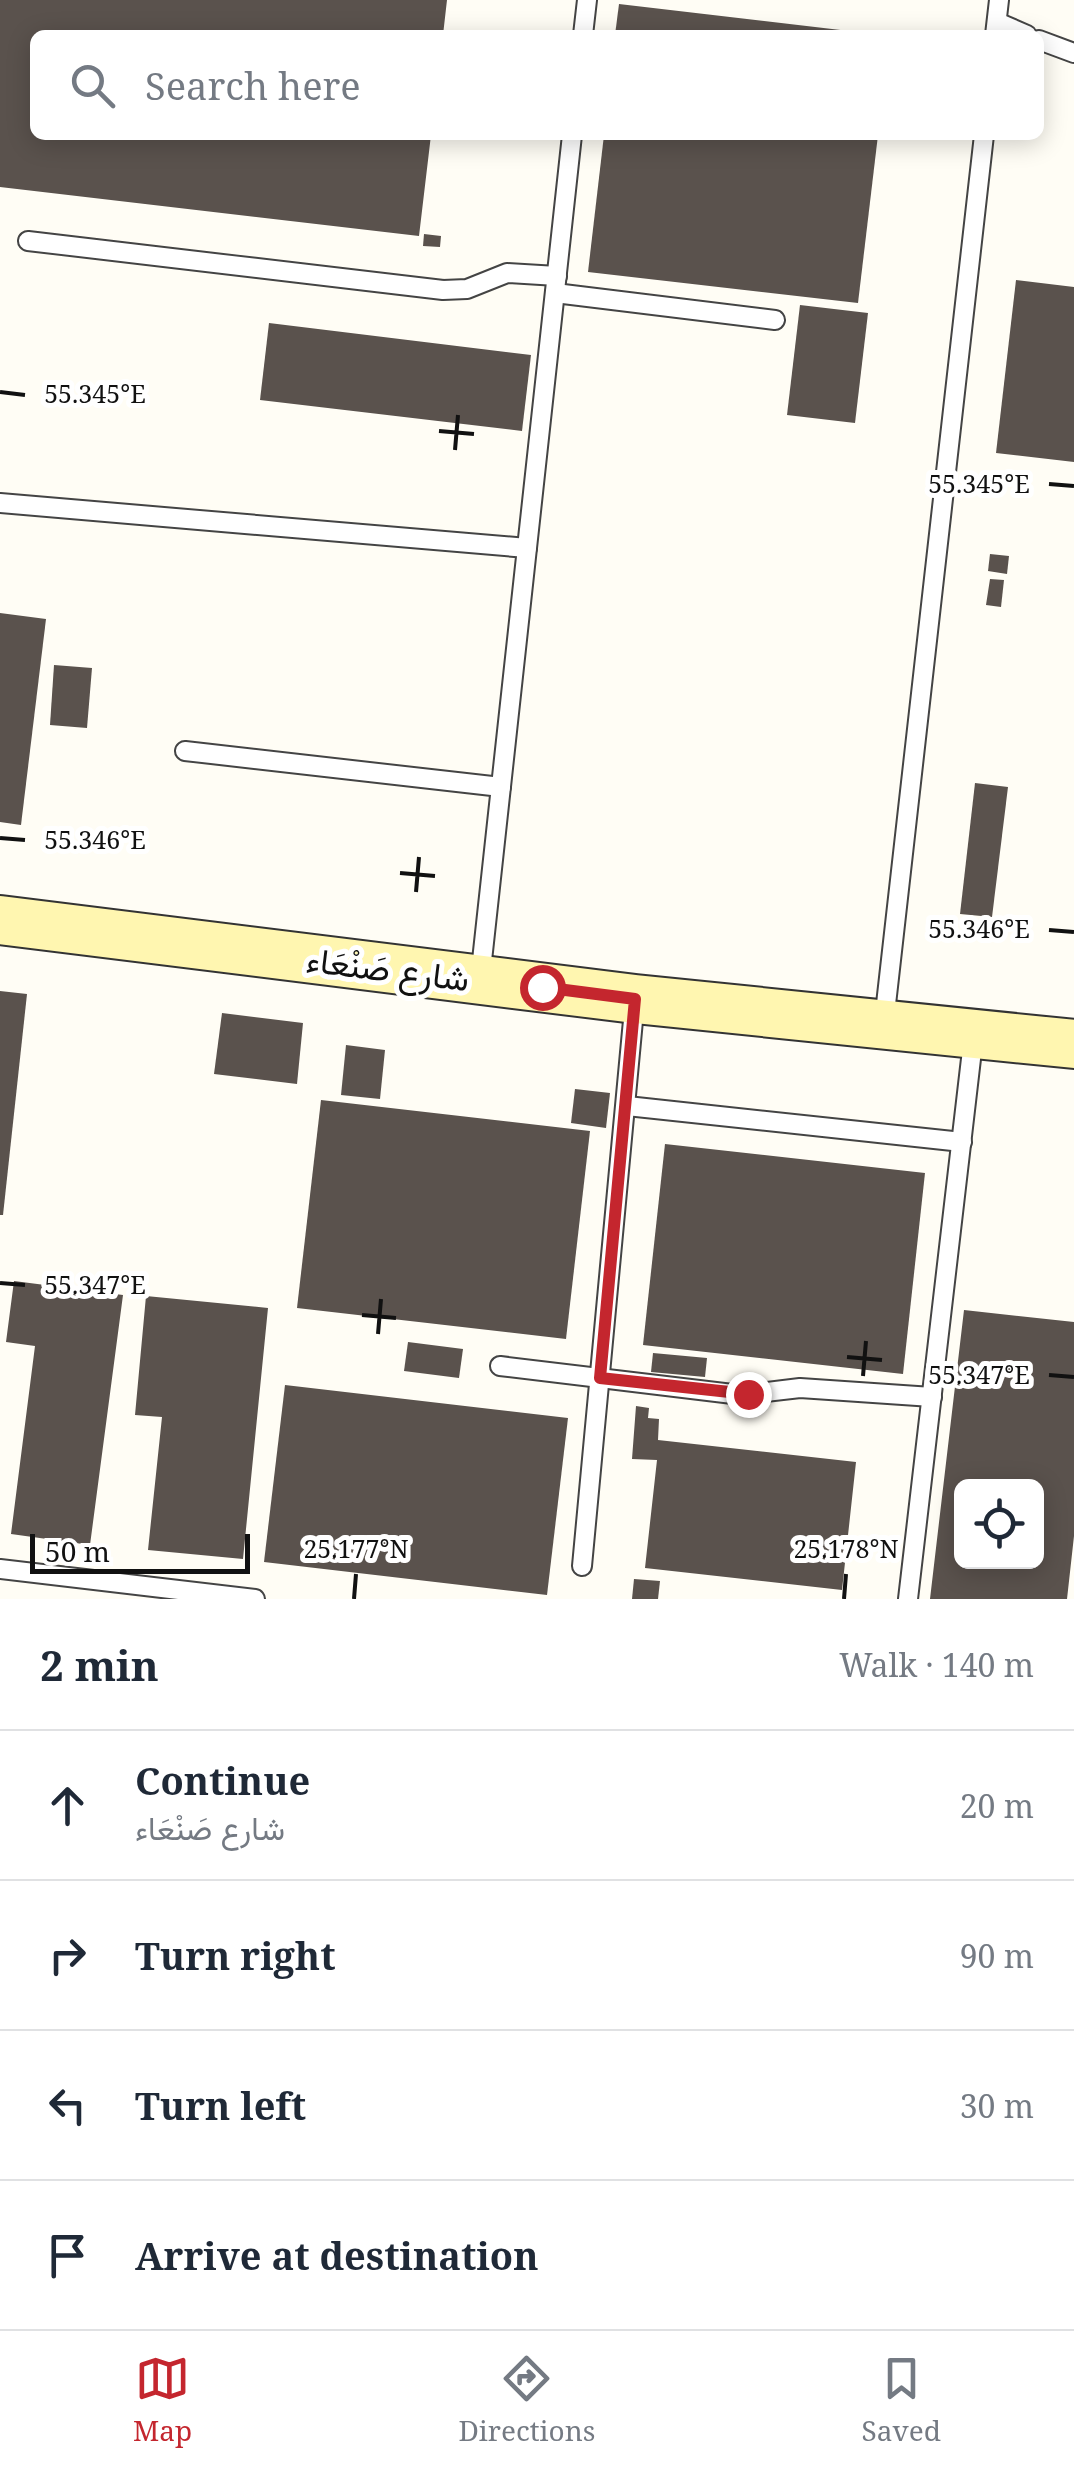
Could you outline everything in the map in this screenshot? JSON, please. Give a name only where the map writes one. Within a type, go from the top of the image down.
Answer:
[{"type":"street","name":"شارع صَنْعَاء","points":[[0,920],[635,999],[1074,1044]]},
{"type":"lane","points":[[584,30],[587,0]]},
{"type":"lane","points":[[996,29],[999,0]]},
{"type":"lane","points":[[1044,42],[1074,53]]},
{"type":"lane","points":[[480,979],[571,140]]},
{"type":"lane","points":[[884,1022],[983,140]]},
{"type":"lane","points":[[28,241],[443,290],[467,288],[506,273],[775,320]]},
{"type":"lane","points":[[0,502],[527,548]]},
{"type":"lane","points":[[185,751],[501,787]]},
{"type":"lane","points":[[582,1566],[635,999]]},
{"type":"lane","points":[[908,1599],[974,1034]]},
{"type":"lane","points":[[627,1106],[962,1142]]},
{"type":"lane","points":[[500,1366],[741,1394],[800,1388],[932,1397]]},
{"type":"lane","points":[[0,1568],[254,1599]]},
{"type":"building","points":[[0,0],[447,0],[444,30],[30,30],[30,140],[430,140],[419,236],[0,187]]},
{"type":"building","points":[[619,4],[840,30],[616,30]]},
{"type":"building","points":[[603,140],[877,140],[858,303],[588,272]]},
{"type":"building","points":[[424,234],[441,236],[440,247],[423,246]]},
{"type":"building","points":[[1016,280],[1074,287],[1074,462],[996,453]]},
{"type":"building","points":[[800,305],[868,313],[855,423],[787,415]]},
{"type":"building","points":[[269,323],[531,355],[522,431],[260,400]]},
{"type":"building","points":[[990,554],[1009,556],[1007,574],[988,571]]},
{"type":"building","points":[[990,579],[1004,580],[1001,607],[986,605]]},
{"type":"building","points":[[0,613],[46,619],[21,825],[0,822]]},
{"type":"building","points":[[54,665],[92,668],[87,728],[50,725]]},
{"type":"building","points":[[975,783],[1008,787],[992,917],[960,914]]},
{"type":"building","points":[[0,991],[27,994],[3,1215],[0,1215]]},
{"type":"building","points":[[222,1013],[303,1023],[297,1084],[214,1074]]},
{"type":"building","points":[[346,1045],[385,1050],[380,1099],[341,1095]]},
{"type":"building","points":[[575,1089],[610,1093],[606,1128],[571,1123]]},
{"type":"building","points":[[321,1100],[590,1131],[566,1339],[297,1308]]},
{"type":"building","points":[[665,1144],[925,1173],[903,1374],[643,1345]]},
{"type":"building","points":[[14,1281],[123,1295],[90,1545],[11,1534],[35,1346],[6,1342]]},
{"type":"building","points":[[146,1296],[268,1308],[243,1559],[148,1550],[162,1417],[135,1415]]},
{"type":"building","points":[[964,1310],[1074,1322],[1074,1536],[1067,1599],[930,1599]]},
{"type":"building","points":[[408,1342],[463,1349],[459,1378],[404,1371]]},
{"type":"building","points":[[653,1353],[707,1358],[705,1377],[651,1372]]},
{"type":"building","points":[[285,1385],[568,1418],[547,1595],[264,1562]]},
{"type":"building","points":[[636,1406],[649,1408],[648,1418],[659,1419],[658,1440],[856,1462],[842,1590],[645,1568],[657,1460],[632,1459]]},
{"type":"building","points":[[634,1579],[660,1581],[658,1599],[632,1599]]},
{"type":"route","points":[[542,987],[635,999],[600,1378],[748,1394]]}]
